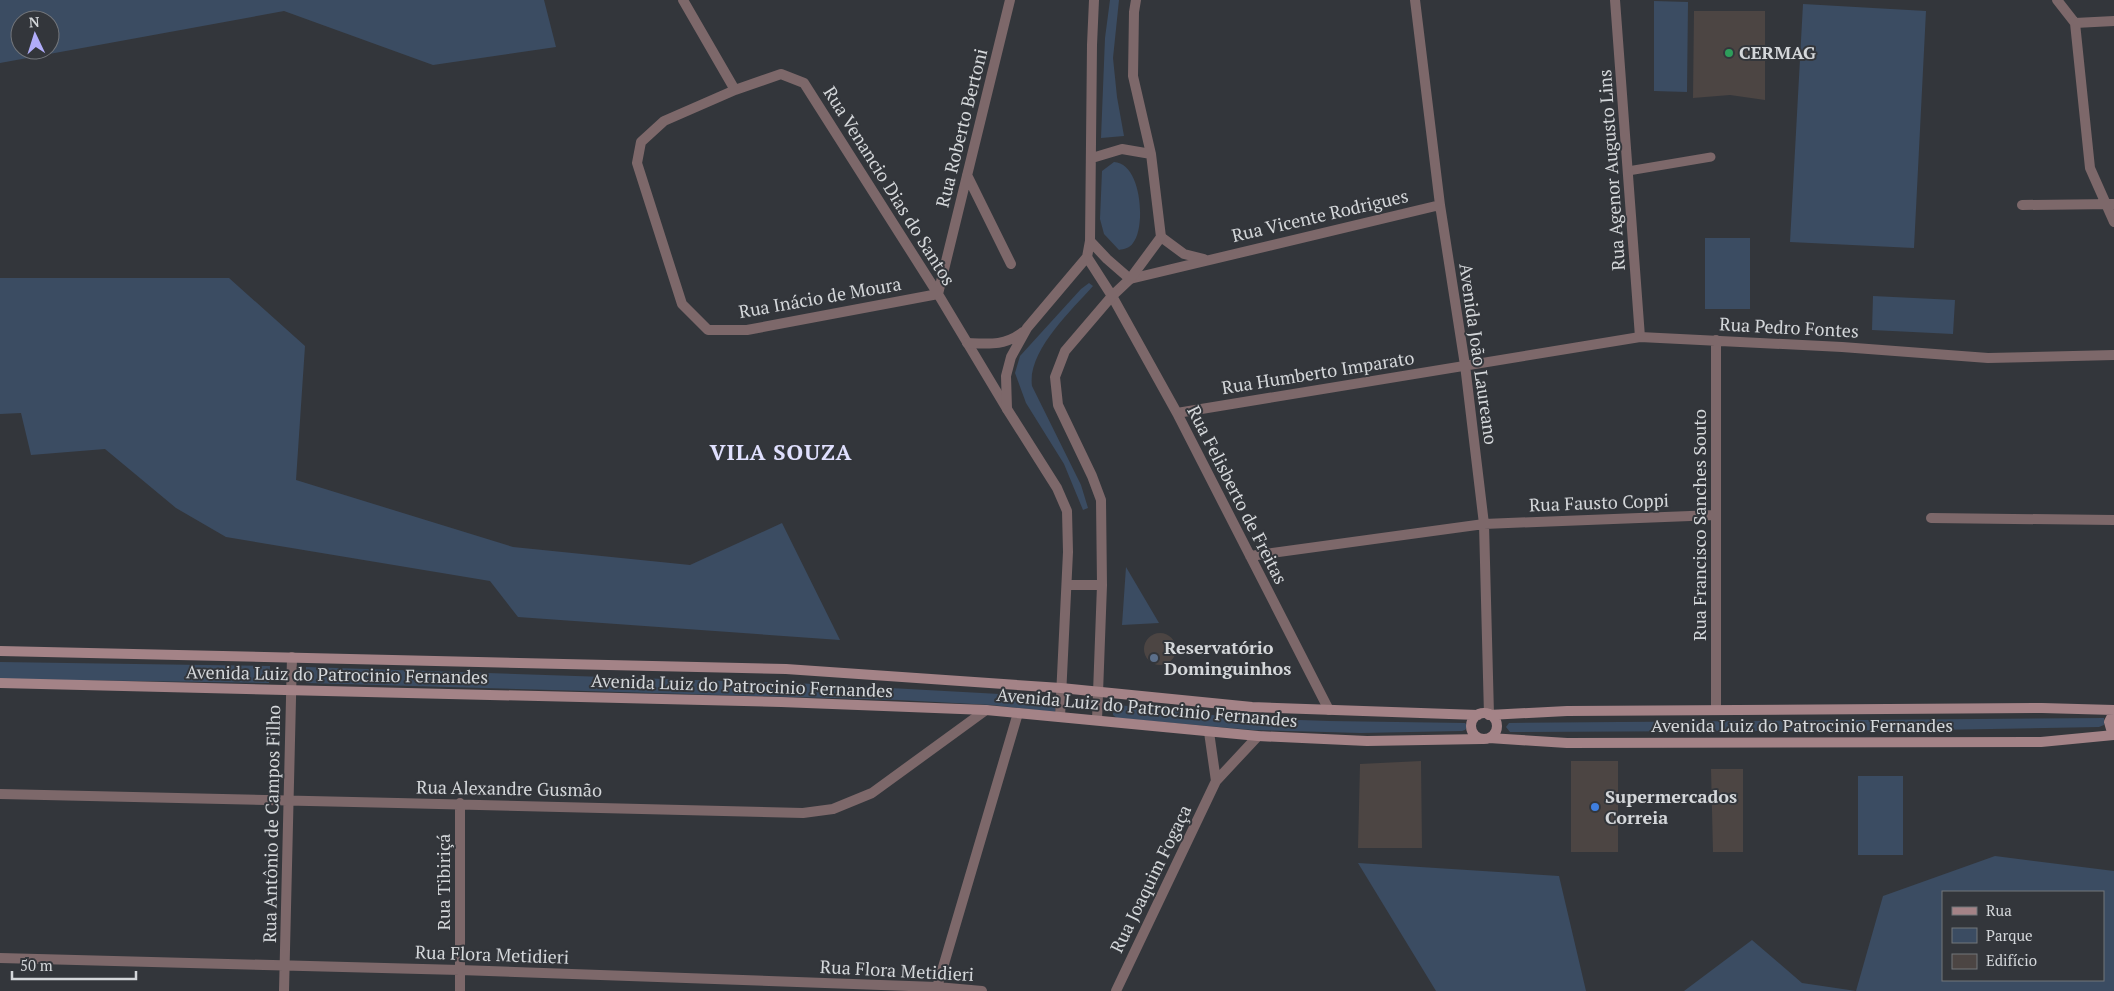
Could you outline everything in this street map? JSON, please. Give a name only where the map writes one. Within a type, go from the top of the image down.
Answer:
[{"type":"main road","name":"Avenida Luiz do Patrocinio Fernandes","points":[[0,651],[786,669],[1061,688],[1252,707],[1478,715]]},
{"type":"main road","name":"Avenida Luiz do Patrocinio Fernandes","points":[[0,684],[781,702],[986,710],[1258,736],[1366,741],[1486,738],[1567,743],[2041,742],[2114,734]]},
{"type":"main road","name":"Avenida Luiz do Patrocinio Fernandes","points":[[1490,715],[1567,710],[2042,708],[2114,711]]},
{"type":"main road","points":[[2114,711],[2109,722],[2114,734]]},
{"type":"main road","points":[[1478,715],[1490,715],[1497,724],[1495,732],[1486,738],[1477,737],[1471,730],[1472,722],[1478,715]]},
{"type":"street","points":[[683,0],[735,90]]},
{"type":"street","name":"Rua Roberto Bertoni","points":[[938,294],[1010,0]]},
{"type":"street","points":[[967,343],[997,345],[1014,340],[1027,328],[1087,257],[1090,241],[1094,0]]},
{"type":"street","points":[[1097,720],[1102,585],[1101,500],[1092,476],[1058,405],[1055,377],[1065,351],[1112,296],[1130,279],[1161,237],[1151,154],[1133,76],[1134,12],[1136,0]]},
{"type":"street","name":"Avenida João Laureano","points":[[1415,0],[1440,205],[1464,365],[1484,524],[1490,715]]},
{"type":"street","name":"Rua Agenor Augusto Lins","points":[[1615,0],[1640,337]]},
{"type":"street","points":[[2057,0],[2075,23],[2090,168],[2111,204],[2114,222]]},
{"type":"street","points":[[2075,23],[2114,21]]},
{"type":"street","name":"Rua Venancio Dias do Santos","points":[[708,330],[682,304],[637,163],[641,142],[664,121],[735,90],[781,74],[804,83],[938,294],[1057,488],[1067,511],[1069,528],[1060,717]]},
{"type":"street","points":[[1092,158],[1122,150],[1151,154]]},
{"type":"street","points":[[967,175],[1010,264]]},
{"type":"street","points":[[2022,205],[2111,204]]},
{"type":"street","name":"Rua Vicente Rodrigues","points":[[1130,279],[1440,205]]},
{"type":"street","name":"Rua Vicente Rodrigues","points":[[1161,237],[1184,254],[1208,259]]},
{"type":"street","points":[[1090,241],[1130,279]]},
{"type":"street","name":"Rua Felisberto de Freitas","points":[[1087,257],[1112,296],[1177,413],[1329,710]]},
{"type":"street","name":"Rua Inácio de Moura","points":[[708,330],[747,330],[938,294]]},
{"type":"street","points":[[1007,409],[1006,376],[1012,357],[1027,328]]},
{"type":"street","name":"Rua Pedro Fontes","points":[[1464,365],[1640,337],[1716,340],[1988,358],[2114,355]]},
{"type":"street","name":"Rua Francisco Sanches Souto","points":[[1716,340],[1716,710]]},
{"type":"street","name":"Rua Humberto Imparato","points":[[1177,413],[1464,365]]},
{"type":"street","name":"Rua Fausto Coppi","points":[[1250,556],[1484,524],[1716,515]]},
{"type":"street","points":[[1931,518],[2114,520]]},
{"type":"street","points":[[1067,585],[1102,585]]},
{"type":"street","name":"Rua Antônio de Campos Filho","points":[[284,991],[292,657]]},
{"type":"street","name":"Rua Alexandre Gusmão","points":[[0,794],[290,802],[460,803],[803,813],[833,809],[872,793],[986,710]]},
{"type":"street","points":[[937,989],[1018,713]]},
{"type":"street","points":[[1209,732],[1216,781]]},
{"type":"street","name":"Rua Joaquim Fogaça","points":[[1116,991],[1216,781],[1258,736]]},
{"type":"street","name":"Rua Tibiriçá","points":[[460,803],[460,991]]},
{"type":"street","name":"Rua Flora Metidieri","points":[[0,958],[460,970],[982,991]]},
{"type":"lane","points":[[1628,171],[1711,158]]},
{"type":"green space","points":[[0,0],[544,0],[556,47],[433,65],[284,11],[60,52],[60,10],[10,10],[10,60],[16,60],[0,63]]},
{"type":"green space","points":[[1110,0],[1119,0],[1113,58],[1124,136],[1101,138],[1105,38]]},
{"type":"green space","points":[[1654,1],[1688,2],[1687,92],[1654,91]]},
{"type":"green space","points":[[1803,4],[1926,11],[1914,248],[1790,242]]},
{"type":"green space","points":[[1114,162],[1123,165],[1131,173],[1136,184],[1140,211],[1137,235],[1132,245],[1119,250],[1104,234],[1100,219],[1102,171]]},
{"type":"green space","points":[[1705,238],[1750,238],[1750,309],[1705,309]]},
{"type":"green space","points":[[0,278],[229,278],[305,346],[296,480],[513,547],[690,565],[782,523],[840,640],[518,617],[490,581],[226,537],[176,508],[105,449],[31,455],[21,413],[0,414]]},
{"type":"green space","points":[[1089,283],[1093,286],[1053,332],[1036,359],[1032,373],[1032,386],[1081,485],[1088,508],[1083,510],[1064,464],[1026,403],[1015,373],[1020,356],[1081,289]]},
{"type":"green space","points":[[1873,296],[1955,300],[1953,334],[1872,330]]},
{"type":"green space","points":[[1126,567],[1159,623],[1122,625]]},
{"type":"green space","points":[[0,662],[270,666],[269,683],[0,679]]},
{"type":"green space","points":[[306,667],[817,684],[1056,697],[1055,712],[992,705],[898,700],[306,683]]},
{"type":"green space","points":[[1118,705],[1241,718],[1465,723],[1468,726],[1462,731],[1361,733],[1252,730],[1117,718],[1113,715],[1114,707]]},
{"type":"green space","points":[[2104,718],[2104,725],[2099,727],[1933,730],[1510,732],[1506,727],[1509,723]]},
{"type":"green space","points":[[1858,776],[1903,776],[1903,855],[1858,855]]},
{"type":"green space","points":[[1995,856],[2114,871],[2114,991],[1856,991],[1883,896]]},
{"type":"green space","points":[[1358,863],[1559,876],[1586,991],[1436,991]]},
{"type":"green space","points":[[1752,940],[1802,983],[1856,991],[1684,991]]},
{"type":"building","name":"CERMAG","points":[[1694,11],[1765,11],[1765,100],[1730,95],[1693,98]]},
{"type":"building","points":[[1160,633],[1166,634],[1171,638],[1175,643],[1175,655],[1171,660],[1166,664],[1160,665],[1154,664],[1149,660],[1145,655],[1144,649],[1145,643],[1149,638],[1154,634]]},
{"type":"building","points":[[1421,761],[1422,848],[1358,848],[1360,764]]},
{"type":"building","name":"Supermercados Correia","points":[[1571,761],[1618,761],[1618,852],[1571,852]]},
{"type":"building","points":[[1711,769],[1743,769],[1743,852],[1713,852]]},
{"type":"place","name":"CERMAG","points":[[1729,53]]},
{"type":"place","name":"Reservatório Dominguinhos","points":[[1154,658]]},
{"type":"place","name":"Supermercados Correia","points":[[1595,807]]},
{"type":"district","name":"VILA SOUZA","points":[[781,452]]}]
